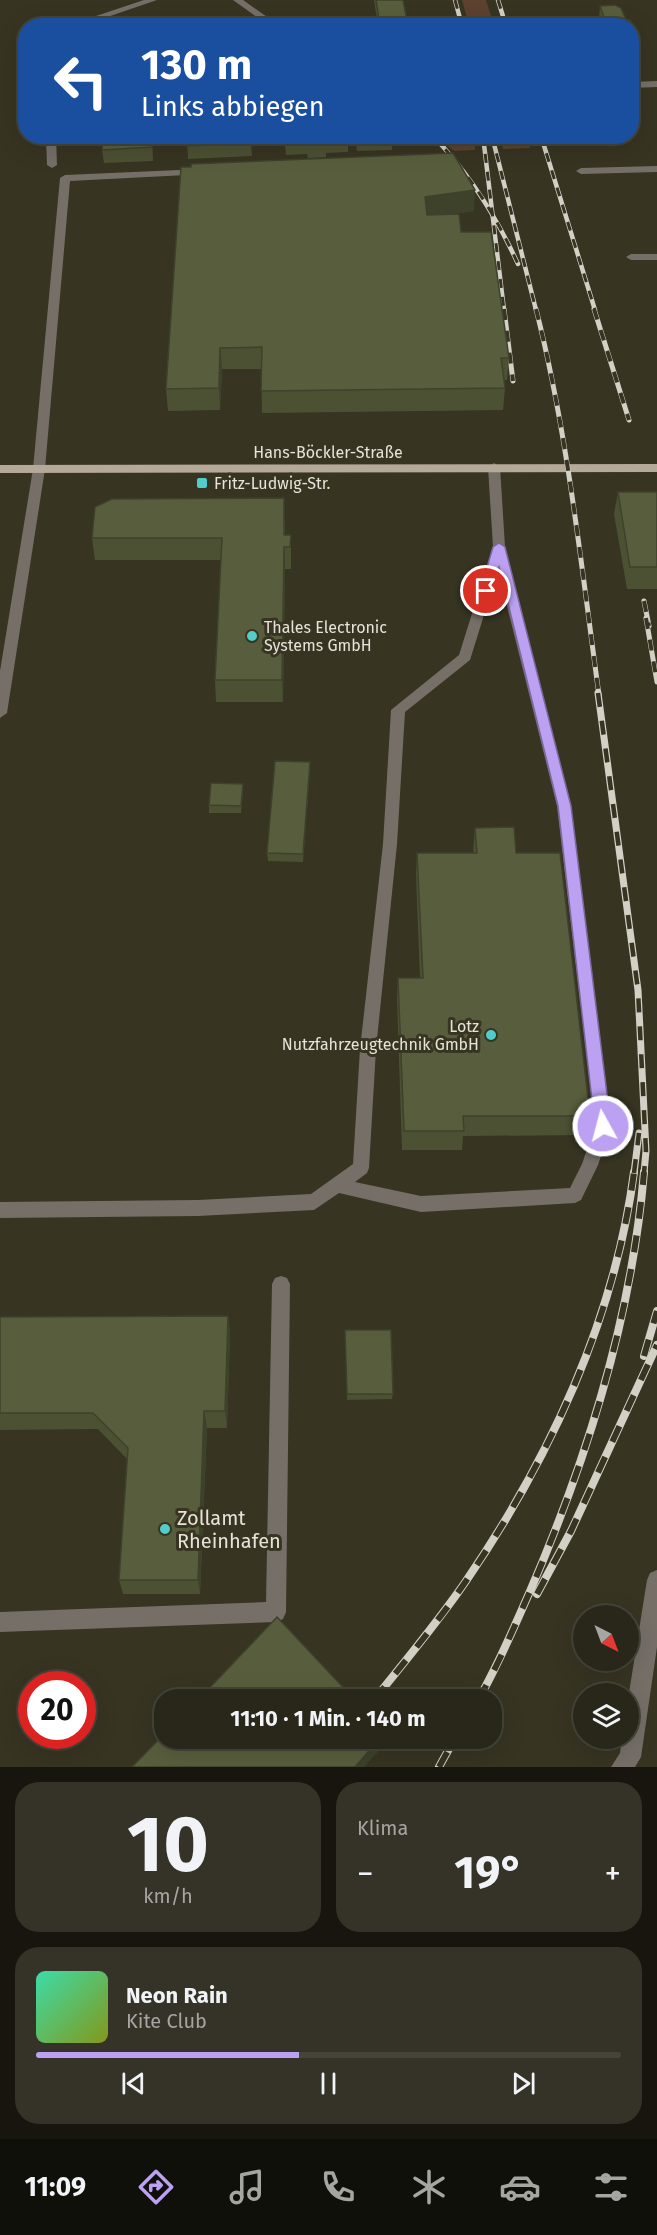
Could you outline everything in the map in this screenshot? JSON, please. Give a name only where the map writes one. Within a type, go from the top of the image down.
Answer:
[{"type":"main road","name":"Hans-Böckler-Straße","points":[[0,469],[657,468]]},
{"type":"street","points":[[96,18],[153,0]]},
{"type":"street","points":[[237,0],[264,18]]},
{"type":"street","points":[[639,85],[657,84]]},
{"type":"street","points":[[51,144],[52,165]]},
{"type":"street","points":[[581,171],[657,169]]},
{"type":"street","points":[[0,713],[39,470],[65,178],[217,171]]},
{"type":"street","points":[[631,257],[657,257]]},
{"type":"street","points":[[336,1185],[421,1204],[575,1195],[590,1165],[603,1126],[564,806],[499,547],[494,467]]},
{"type":"street","points":[[0,1210],[198,1208],[314,1202],[361,1168],[368,1049],[390,843],[398,710],[465,657],[499,547]]},
{"type":"street","points":[[0,1622],[276,1612],[281,1284]]},
{"type":"street","points":[[622,1767],[630,1757],[657,1580]]},
{"type":"shaded area","points":[[462,0],[486,0],[492,18],[467,18]]},
{"type":"shaded area","points":[[446,144],[475,144],[475,150],[454,151]]},
{"type":"shaded area","points":[[502,144],[529,144],[530,148],[503,149]]},
{"type":"building","points":[[376,0],[403,0],[407,18],[379,18]]},
{"type":"building","points":[[615,5],[621,8],[625,18],[604,18],[600,6]]},
{"type":"building","points":[[102,144],[152,144],[152,147],[102,150]]},
{"type":"building","points":[[187,144],[230,144],[187,146]]},
{"type":"building","points":[[453,153],[475,190],[425,197],[427,215],[459,214],[461,232],[491,232],[509,358],[501,358],[505,388],[261,391],[262,347],[220,348],[219,388],[166,389],[181,167],[191,167],[191,164]]},
{"type":"building","points":[[618,492],[657,492],[657,567],[630,567]]},
{"type":"building","name":"Thales Electronic Systems GmbH","points":[[284,498],[284,535],[291,535],[290,547],[284,547],[282,680],[215,680],[222,538],[92,538],[95,507],[112,499]]},
{"type":"building","points":[[275,761],[310,762],[303,854],[267,853]]},
{"type":"building","points":[[211,783],[243,784],[241,806],[209,805]]},
{"type":"building","points":[[514,827],[516,853],[560,853],[590,1116],[463,1116],[464,1131],[404,1131],[398,978],[423,978],[417,853],[477,853],[475,828]]},
{"type":"building","name":"Zollamt Rheinhafen","points":[[228,1316],[225,1411],[204,1411],[198,1580],[119,1580],[128,1448],[93,1413],[0,1413],[0,1317]]},
{"type":"building","points":[[345,1330],[391,1330],[393,1394],[347,1394]]},
{"type":"building","points":[[277,1617],[345,1689],[208,1689]]},
{"type":"building","points":[[154,1744],[154,1749],[371,1749],[355,1767],[132,1767]]},
{"type":"railway","points":[[455,0],[460,18]]},
{"type":"railway","points":[[498,0],[504,18]]},
{"type":"railway","points":[[440,144],[459,165],[493,215]]},
{"type":"railway","points":[[484,144],[493,215]]},
{"type":"railway","points":[[494,144],[536,310]]},
{"type":"railway","points":[[543,144],[595,310]]},
{"type":"railway","points":[[493,215],[518,264]]},
{"type":"railway","points":[[493,215],[504,310]]},
{"type":"railway","points":[[504,309],[513,381]]},
{"type":"railway","points":[[536,309],[565,452],[599,695]]},
{"type":"railway","points":[[594,309],[629,420]]},
{"type":"railway","points":[[644,601],[649,626]]},
{"type":"railway","points":[[646,618],[657,682]]},
{"type":"railway","points":[[598,693],[638,990],[646,1151],[644,1173]]},
{"type":"railway","points":[[634,1173],[639,1133]]},
{"type":"railway","points":[[383,1689],[466,1581],[525,1487],[551,1437],[594,1334],[611,1280],[625,1227],[634,1172]]},
{"type":"railway","points":[[484,1689],[500,1659],[552,1539],[589,1437],[618,1332],[638,1226],[644,1172]]},
{"type":"railway","points":[[644,1356],[657,1311]]},
{"type":"railway","points":[[537,1594],[571,1531],[657,1345]]},
{"type":"railway","points":[[439,1767],[449,1749]]},
{"type":"place","name":"Fritz-Ludwig-Str.","points":[[202,483]]},
{"type":"place","name":"Thales Electronic Systems GmbH","points":[[252,636]]},
{"type":"place","name":"Lotz Nutzfahrzeugtechnik GmbH","points":[[491,1035]]},
{"type":"place","name":"Zollamt Rheinhafen","points":[[165,1529]]},
{"type":"route","points":[[486,591],[499,547],[564,806],[603,1126]]}]
